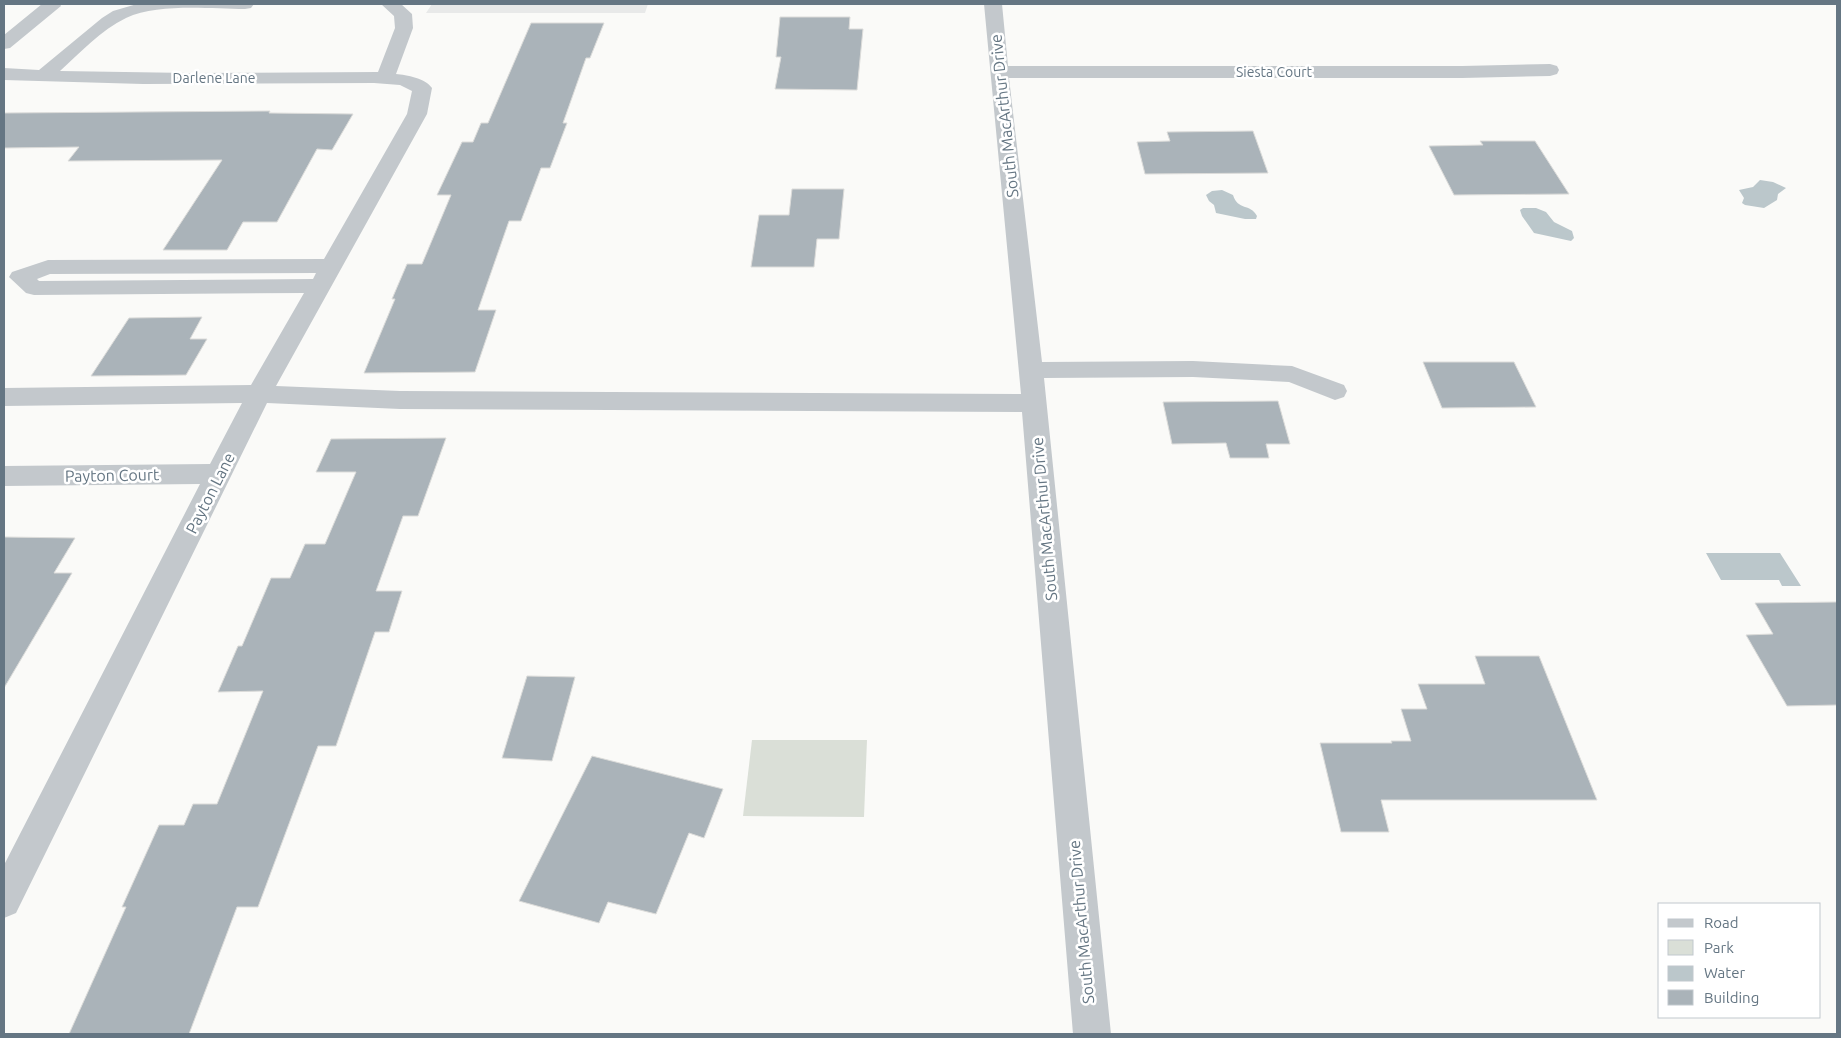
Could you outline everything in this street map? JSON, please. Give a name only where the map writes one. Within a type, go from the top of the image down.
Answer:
[{"type":"street","points":[[4,44],[52,6],[51,4]]},
{"type":"street","points":[[44,76],[97,29],[136,8],[173,4],[245,4]]},
{"type":"street","points":[[385,78],[404,28],[403,14],[390,4]]},
{"type":"street","name":"South MacArthur Drive","points":[[993,4],[998,72],[1031,370],[1092,1034]]},
{"type":"street","name":"Siesta Court","points":[[998,72],[1462,72],[1550,70]]},
{"type":"street","name":"Darlene Lane","points":[[4,74],[44,76],[385,78],[404,80],[422,88]]},
{"type":"street","name":"Payton Lane","points":[[4,901],[259,394],[417,114],[422,88]]},
{"type":"street","points":[[48,267],[326,276],[34,288],[20,277],[48,267]]},
{"type":"street","points":[[1031,370],[1193,369],[1292,374],[1335,391]]},
{"type":"street","points":[[4,397],[259,394],[400,400],[1034,403]]},
{"type":"street","name":"Payton Court","points":[[4,476],[220,474]]},
{"type":"shaded area","points":[[432,4],[648,4],[645,13],[426,13]]},
{"type":"green space","points":[[752,740],[867,740],[864,817],[743,816]]},
{"type":"water","points":[[1760,180],[1773,182],[1786,188],[1778,194],[1777,200],[1764,208],[1742,203],[1744,198],[1739,190],[1753,187]]},
{"type":"water","points":[[1222,190],[1233,195],[1235,200],[1241,205],[1251,209],[1257,216],[1256,219],[1245,219],[1216,213],[1214,205],[1206,195],[1212,191]]},
{"type":"water","points":[[1523,208],[1536,208],[1546,212],[1554,222],[1572,231],[1574,238],[1571,241],[1534,233],[1522,216],[1520,210]]},
{"type":"water","points":[[1706,553],[1780,553],[1801,586],[1782,586],[1779,580],[1721,580]]},
{"type":"building","points":[[780,17],[850,17],[849,29],[863,29],[857,90],[775,89],[781,57],[776,57]]},
{"type":"building","points":[[531,23],[604,23],[590,58],[586,58],[563,123],[567,123],[550,168],[541,168],[521,221],[509,221],[478,310],[496,310],[475,372],[364,373],[395,299],[392,299],[407,264],[422,264],[451,195],[437,195],[462,142],[473,142],[481,123],[488,123]]},
{"type":"building","points":[[270,111],[269,113],[353,114],[332,150],[317,149],[277,222],[243,222],[227,250],[163,250],[222,160],[68,161],[79,147],[4,148],[4,113]]},
{"type":"building","points":[[1253,131],[1268,173],[1145,174],[1137,142],[1170,141],[1167,132]]},
{"type":"building","points":[[1480,141],[1535,141],[1569,194],[1454,195],[1429,146],[1483,145]]},
{"type":"building","points":[[792,189],[844,189],[839,239],[817,239],[814,267],[751,267],[759,215],[789,215]]},
{"type":"building","points":[[202,317],[190,339],[207,339],[186,375],[91,376],[129,318]]},
{"type":"building","points":[[1423,362],[1514,362],[1536,407],[1442,408]]},
{"type":"building","points":[[1278,401],[1290,444],[1266,444],[1269,458],[1230,458],[1226,443],[1172,444],[1163,402]]},
{"type":"building","points":[[446,438],[418,516],[403,516],[376,591],[402,591],[389,632],[375,632],[336,746],[318,746],[258,907],[237,907],[189,1034],[69,1034],[126,907],[122,907],[159,825],[184,825],[193,804],[217,804],[263,691],[218,692],[238,646],[242,646],[271,578],[290,578],[305,544],[325,544],[356,472],[316,472],[331,439]]},
{"type":"building","points":[[4,537],[75,538],[54,573],[72,573],[4,688]]},
{"type":"building","points":[[1837,602],[1837,705],[1787,706],[1746,635],[1773,634],[1755,603]]},
{"type":"building","points":[[1475,656],[1539,656],[1597,800],[1381,800],[1389,832],[1341,832],[1320,743],[1392,743],[1391,741],[1411,741],[1401,709],[1427,709],[1418,684],[1485,684]]},
{"type":"building","points":[[527,676],[575,677],[552,761],[502,758]]},
{"type":"building","points":[[592,756],[723,789],[704,838],[689,833],[656,914],[608,902],[599,923],[519,901]]}]
